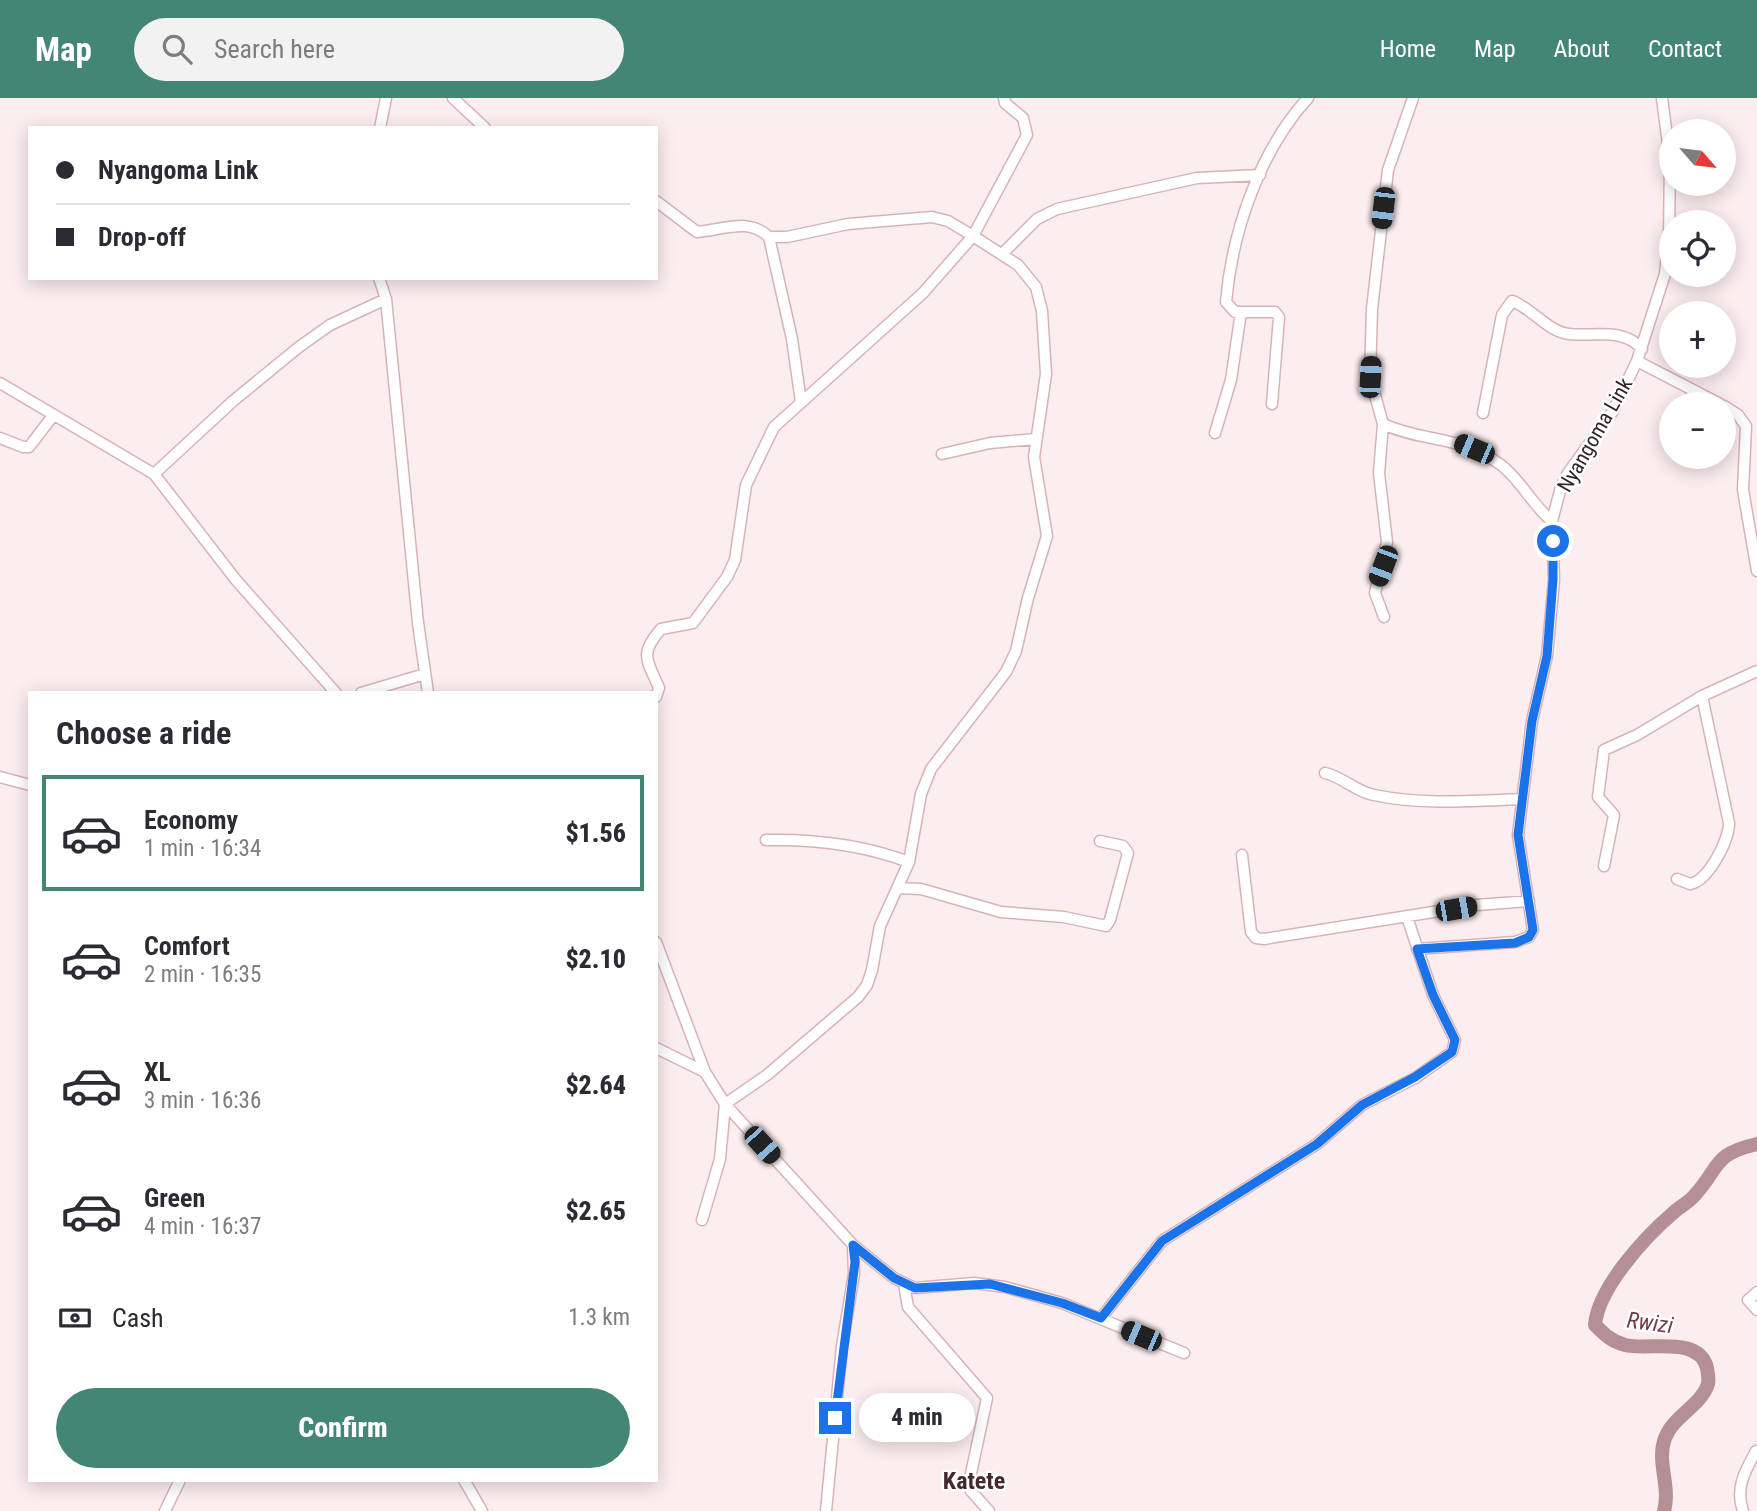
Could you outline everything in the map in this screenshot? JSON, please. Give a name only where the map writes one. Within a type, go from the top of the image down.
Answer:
[{"type":"street","points":[[380,126],[386,98]]},
{"type":"street","points":[[453,98],[483,126]]},
{"type":"street","points":[[658,691],[647,664],[646,653],[661,629],[694,623],[727,577],[735,560],[746,485],[774,427],[923,293],[973,236],[1027,135],[1023,118],[1005,103],[1004,98]]},
{"type":"street","points":[[1272,404],[1279,317],[1275,312],[1235,312],[1227,306],[1230,276],[1260,175],[1291,117],[1308,98]]},
{"type":"street","points":[[1384,617],[1375,593],[1387,553],[1379,473],[1383,424],[1370,377],[1372,309],[1388,170],[1413,98]]},
{"type":"street","name":"Nyangoma Link","points":[[1417,949],[1525,940],[1533,930],[1519,858],[1521,799],[1532,721],[1547,656],[1553,580],[1552,521],[1561,487],[1568,473],[1614,411],[1637,361],[1665,274],[1669,244],[1670,160],[1662,98]]},
{"type":"street","points":[[1003,253],[1037,219],[1057,209],[1197,178],[1260,175]]},
{"type":"street","points":[[658,203],[697,232],[746,224],[760,228],[769,237],[792,339],[801,402]]},
{"type":"street","points":[[725,1104],[767,1075],[859,997],[872,970],[880,926],[909,862],[921,794],[931,769],[1006,672],[1019,641],[1028,598],[1047,536],[1034,474],[1035,439],[1046,374],[1042,311],[1036,287],[1003,253],[948,221],[932,217],[848,224],[787,237],[769,237]]},
{"type":"street","points":[[380,280],[386,299],[428,691]]},
{"type":"street","points":[[154,474],[233,401],[299,347],[330,324],[386,299]]},
{"type":"street","points":[[1483,413],[1502,314],[1512,301],[1568,334],[1621,336],[1635,341],[1642,349]]},
{"type":"street","points":[[1216,433],[1231,380],[1241,312]]},
{"type":"street","points":[[1637,361],[1697,392]]},
{"type":"street","points":[[0,383],[154,474],[236,580],[334,691]]},
{"type":"street","points":[[1736,414],[1746,426],[1743,490],[1757,571]]},
{"type":"street","points":[[0,438],[29,447],[52,416]]},
{"type":"street","points":[[1383,424],[1404,432],[1454,440],[1492,459],[1511,474],[1539,511],[1552,521]]},
{"type":"street","points":[[942,454],[990,443],[1035,439]]},
{"type":"street","points":[[1604,866],[1614,815],[1598,797],[1604,750],[1637,735],[1702,696],[1757,671]]},
{"type":"street","points":[[368,691],[425,674]]},
{"type":"street","points":[[1677,879],[1690,884],[1701,879],[1729,838],[1729,823],[1702,696]]},
{"type":"street","points":[[1325,773],[1347,780],[1372,795],[1437,800],[1521,799]]},
{"type":"street","points":[[0,777],[28,784]]},
{"type":"street","points":[[766,840],[798,839],[864,849],[909,862]]},
{"type":"street","points":[[898,888],[921,889],[1001,912],[1063,917],[1105,926],[1110,920],[1128,853],[1123,846],[1100,841]]},
{"type":"street","points":[[1242,855],[1251,932],[1256,938],[1292,936],[1477,905],[1529,901]]},
{"type":"street","points":[[1101,1318],[1162,1241],[1317,1144],[1362,1105],[1415,1077],[1452,1052],[1455,1040],[1433,995],[1407,917]]},
{"type":"street","points":[[658,947],[705,1072],[725,1104],[853,1245],[904,1284],[931,1289],[990,1284],[1062,1303],[1184,1353]]},
{"type":"street","points":[[658,1049],[705,1072]]},
{"type":"street","points":[[702,1220],[720,1159],[725,1104]]},
{"type":"street","points":[[826,1511],[842,1346],[855,1262],[853,1245]]},
{"type":"street","points":[[904,1284],[908,1307],[987,1398],[969,1483],[971,1491],[989,1511]]},
{"type":"street","points":[[1753,1294],[1748,1303],[1757,1310]]},
{"type":"street","points":[[1743,1511],[1738,1497],[1741,1478],[1756,1451]]},
{"type":"street","points":[[165,1511],[179,1482]]},
{"type":"street","points":[[465,1482],[482,1511]]},
{"type":"waterway","name":"Rwizi","points":[[1664,1511],[1666,1492],[1662,1456],[1665,1438],[1675,1423],[1705,1392],[1708,1382],[1707,1368],[1702,1358],[1694,1351],[1684,1348],[1635,1346],[1616,1342],[1595,1325],[1598,1311],[1614,1280],[1649,1235],[1692,1198],[1724,1157],[1757,1144]]},
{"type":"district","name":"Katete","points":[[974,1481]]},
{"type":"route","points":[[835,1418],[842,1346],[855,1262],[853,1245],[894,1278],[915,1288],[990,1284],[1062,1303],[1101,1318],[1130,1278],[1162,1241],[1317,1144],[1362,1105],[1415,1077],[1452,1052],[1455,1040],[1433,995],[1417,949],[1515,943],[1525,940],[1533,930],[1519,858],[1518,835],[1532,721],[1547,656],[1553,541]]}]
